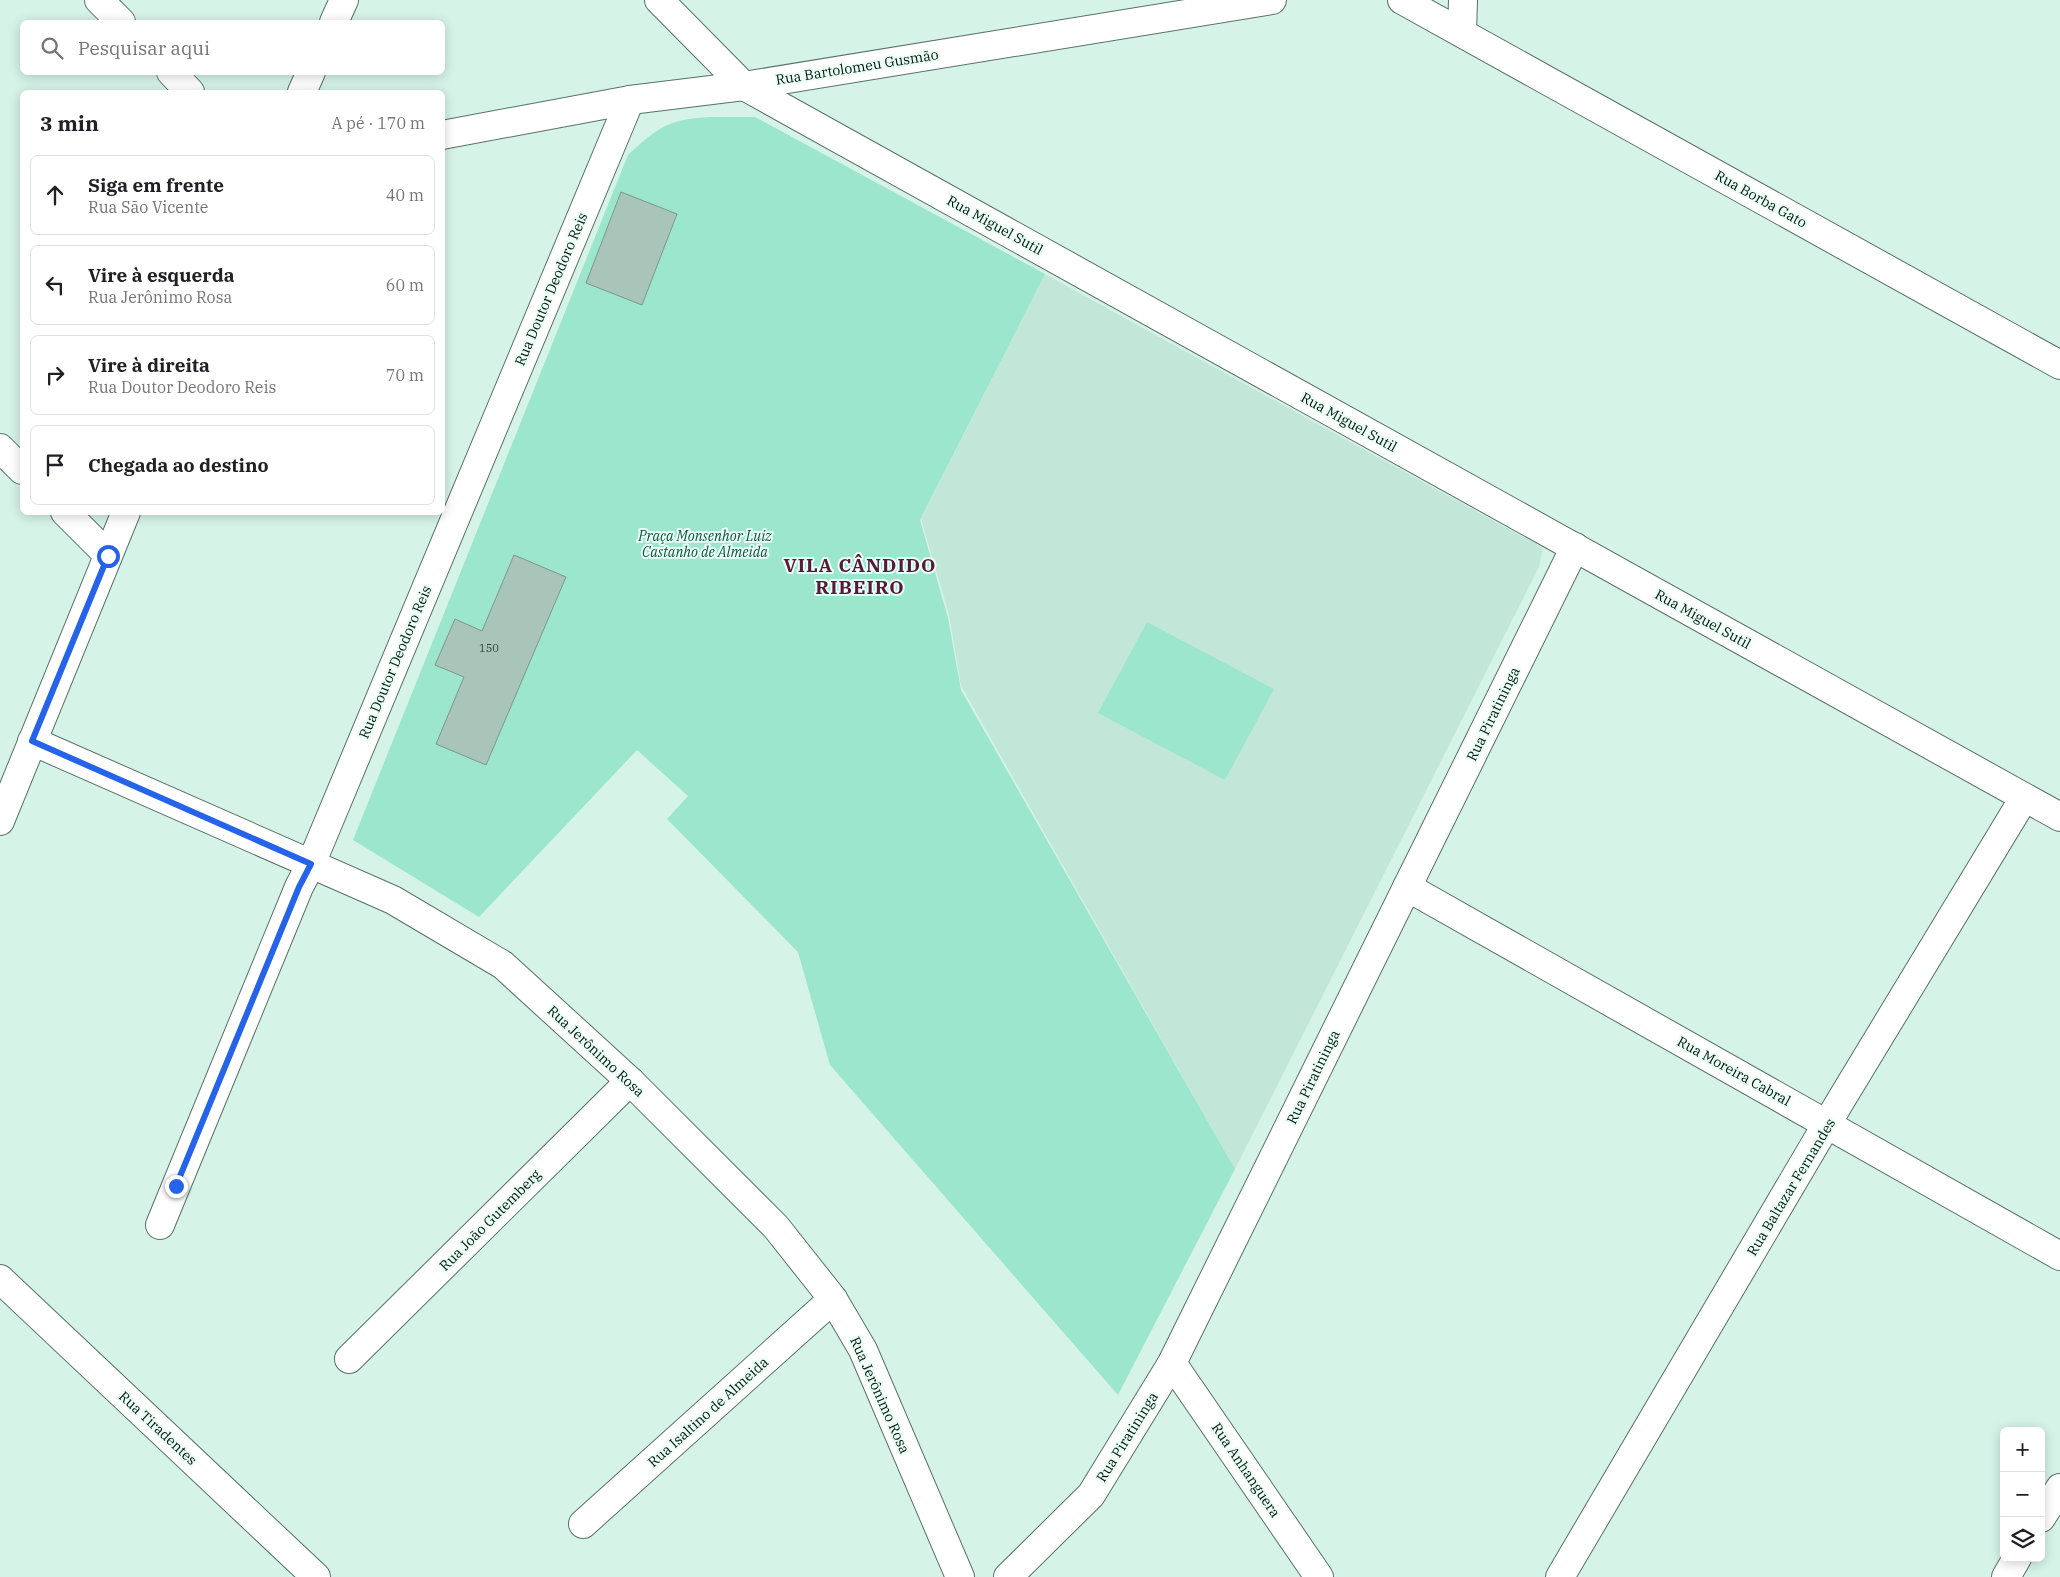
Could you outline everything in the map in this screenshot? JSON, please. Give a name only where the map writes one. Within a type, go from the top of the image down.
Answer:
[{"type":"street","points":[[99,0],[119,20]]},
{"type":"street","points":[[335,20],[344,0]]},
{"type":"street","name":"Rua Miguel Sutil","points":[[659,0],[744,86],[2060,817]]},
{"type":"street","name":"Rua Bartolomeu Gusmão","points":[[445,134],[630,100],[744,86],[1272,0]]},
{"type":"street","name":"Rua Borba Gato","points":[[1402,0],[2060,365]]},
{"type":"street","points":[[1462,0],[1462,33]]},
{"type":"street","points":[[174,75],[188,90]]},
{"type":"street","points":[[303,90],[310,75]]},
{"type":"street","name":"Rua Doutor Deodoro Reis","points":[[160,1224],[299,887],[311,864],[630,100]]},
{"type":"street","points":[[0,448],[20,468]]},
{"type":"street","points":[[68,515],[108,556]]},
{"type":"street","points":[[0,821],[125,515]]},
{"type":"street","name":"Rua Piratininga","points":[[1008,1577],[1091,1495],[1172,1364],[1575,547]]},
{"type":"street","name":"Rua Jerônimo Rosa","points":[[32,741],[392,900],[503,965],[630,1081],[776,1227],[833,1299],[863,1350],[960,1577]]},
{"type":"street","name":"Rua Baltazar Fernandes","points":[[1560,1577],[1827,1124],[2024,798]]},
{"type":"street","name":"Rua Moreira Cabral","points":[[1407,887],[2060,1256]]},
{"type":"street","name":"Rua João Gutemberg","points":[[349,1359],[630,1081]]},
{"type":"street","name":"Rua Tiradentes","points":[[0,1280],[316,1577]]},
{"type":"street","name":"Rua Isaltino de Almeida","points":[[583,1524],[833,1299]]},
{"type":"street","name":"Rua Anhanguera","points":[[1172,1364],[1319,1577]]},
{"type":"street","points":[[2042,1517],[2060,1488]]},
{"type":"street","points":[[2006,1577],[2015,1562]]},
{"type":"shaded area","points":[[1045,274],[1543,548],[1539,567],[1235,1169],[961,686],[949,615],[921,519]]},
{"type":"green space","name":"Praça Monsenhor Luiz Castanho de Almeida","points":[[711,117],[755,117],[1045,274],[920,520],[948,618],[961,690],[1235,1169],[1118,1395],[830,1065],[798,952],[667,819],[688,796],[637,750],[479,917],[353,840],[628,155],[656,131],[665,126],[685,120]]},
{"type":"green space","points":[[1147,622],[1274,689],[1225,780],[1098,713]]},
{"type":"building","points":[[621,192],[677,214],[642,305],[586,283]]},
{"type":"building","points":[[514,555],[566,577],[486,765],[436,744],[464,677],[435,665],[455,619],[482,631]]},
{"type":"district","name":"VILA CÂNDIDO RIBEIRO","points":[[860,576]]},
{"type":"route","points":[[108,556],[32,741],[311,864],[299,887],[176,1186]]}]
